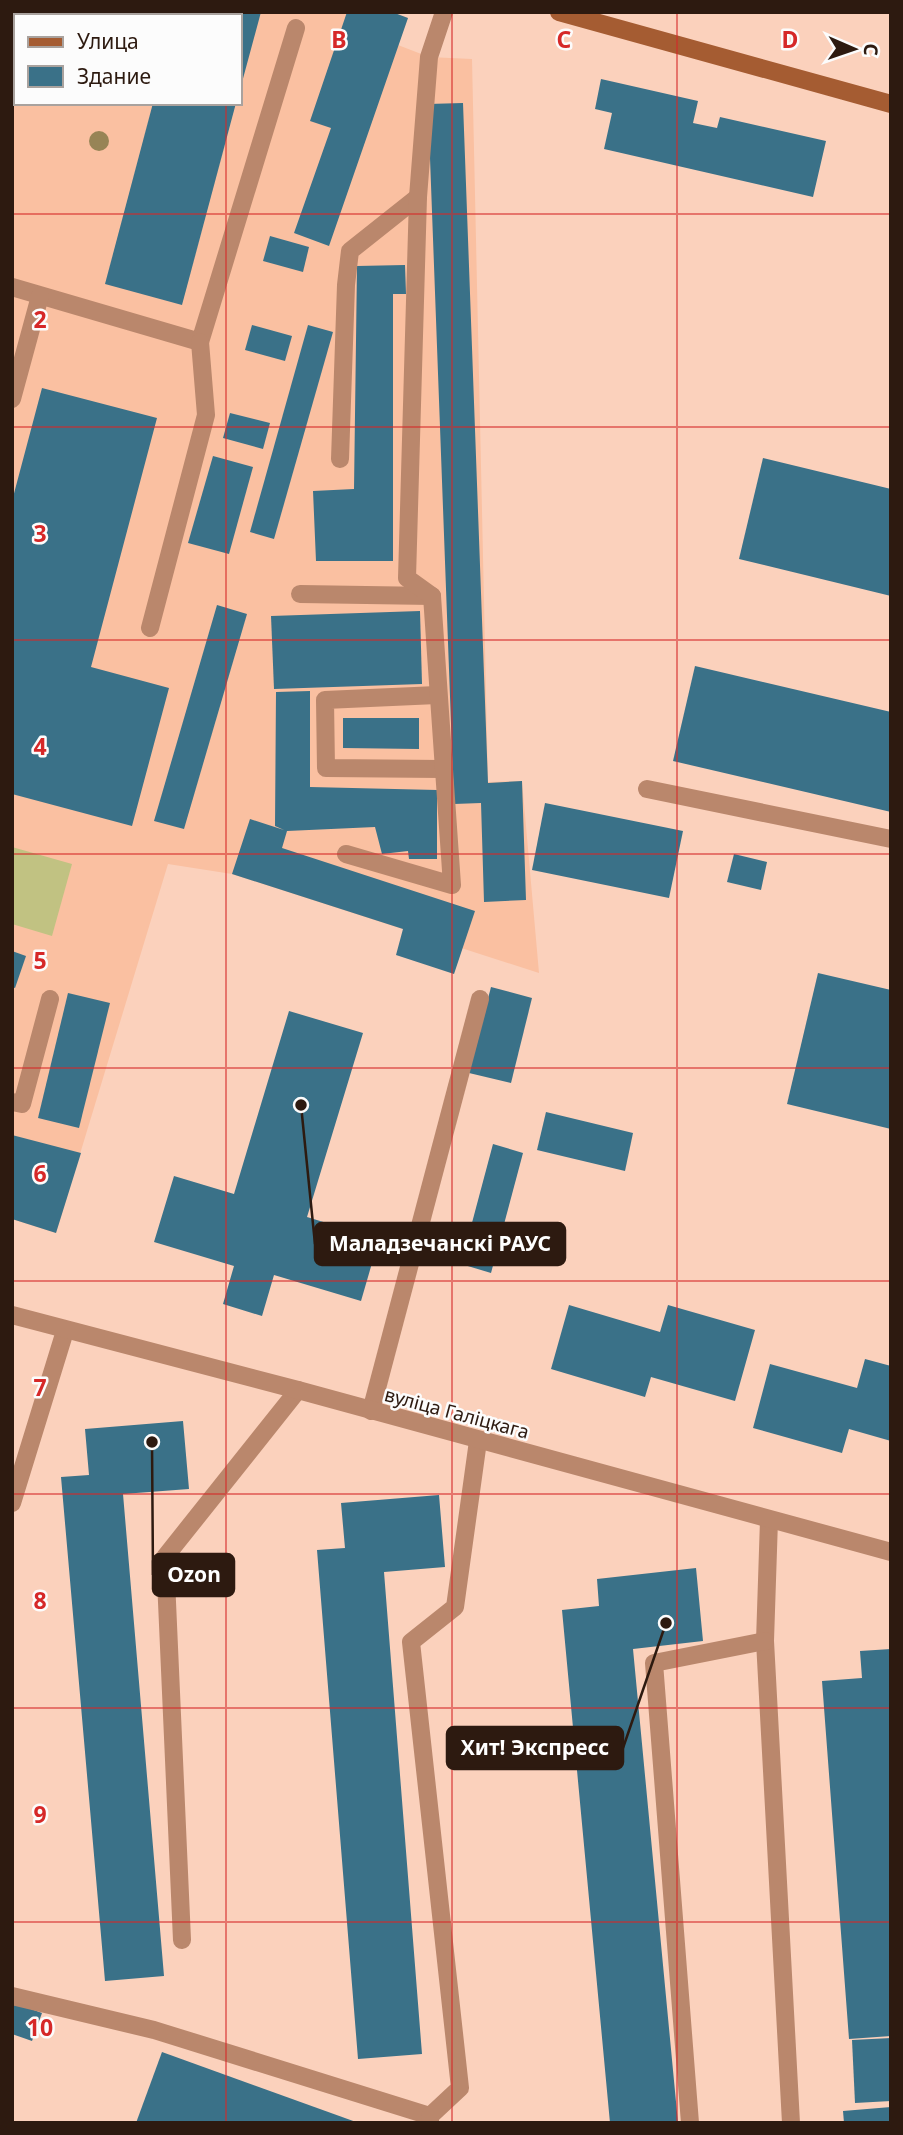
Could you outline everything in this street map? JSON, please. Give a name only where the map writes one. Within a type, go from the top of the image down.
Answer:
[{"type":"main road","points":[[559,12],[891,104]]},
{"type":"street","points":[[432,596],[407,578],[418,197],[429,57],[444,12]]},
{"type":"street","points":[[150,628],[206,415],[200,342],[296,28]]},
{"type":"street","points":[[340,459],[346,285],[350,251],[418,197]]},
{"type":"street","points":[[12,287],[200,342]]},
{"type":"street","points":[[12,399],[40,296]]},
{"type":"street","points":[[300,594],[432,596]]},
{"type":"street","points":[[346,854],[452,885],[432,596]]},
{"type":"street","points":[[437,695],[325,700],[326,768],[442,769]]},
{"type":"street","points":[[647,789],[891,839]]},
{"type":"street","points":[[12,1102],[22,1104],[50,999]]},
{"type":"street","points":[[371,1411],[480,999]]},
{"type":"street","name":"вуліца Галіцкага","points":[[12,1315],[891,1552]]},
{"type":"street","points":[[12,1503],[65,1331]]},
{"type":"street","points":[[181,1940],[165,1557],[298,1390]]},
{"type":"street","points":[[12,1996],[154,2029],[430,2120],[460,2088],[411,1642],[455,1607],[478,1441]]},
{"type":"street","points":[[769,1520],[765,1641],[792,2123]]},
{"type":"street","points":[[690,2123],[654,1663],[765,1641]]},
{"type":"shaded area","points":[[12,12],[392,12],[408,18],[398,45],[429,57],[472,59],[488,782],[522,781],[539,973],[232,874],[168,864],[56,1233],[12,1219]]},
{"type":"green space","points":[[12,847],[72,864],[52,936],[12,924]]},
{"type":"building","points":[[261,12],[242,82],[242,14],[178,14]]},
{"type":"building","points":[[347,12],[392,12],[408,18],[329,246],[294,233],[331,128],[310,121]]},
{"type":"building","points":[[601,79],[698,101],[693,123],[717,128],[720,117],[826,141],[813,197],[604,149],[612,113],[595,109]]},
{"type":"building","points":[[463,103],[488,783],[522,781],[526,900],[484,902],[481,803],[454,804],[428,104]]},
{"type":"building","points":[[152,105],[235,105],[182,305],[105,284]]},
{"type":"building","points":[[270,236],[309,247],[303,272],[263,261]]},
{"type":"building","points":[[405,265],[406,294],[393,294],[393,561],[316,561],[313,491],[354,489],[357,266]]},
{"type":"building","points":[[252,325],[292,336],[285,361],[245,350]]},
{"type":"building","points":[[308,325],[333,332],[274,539],[250,532]]},
{"type":"building","points":[[42,388],[157,418],[91,667],[169,688],[132,826],[12,794],[12,501]]},
{"type":"building","points":[[230,413],[270,423],[263,449],[223,438]]},
{"type":"building","points":[[213,456],[253,467],[229,554],[188,543]]},
{"type":"building","points":[[763,458],[891,489],[891,596],[739,559]]},
{"type":"building","points":[[217,605],[247,614],[184,829],[154,821]]},
{"type":"building","points":[[420,611],[422,684],[274,689],[271,616]]},
{"type":"building","points":[[695,666],[891,712],[891,812],[673,761]]},
{"type":"building","points":[[310,691],[310,787],[437,790],[437,859],[409,859],[408,851],[382,854],[375,827],[287,831],[282,848],[475,911],[454,974],[396,955],[403,929],[232,874],[250,819],[284,830],[275,826],[276,692]]},
{"type":"building","points":[[343,718],[419,718],[419,749],[343,748]]},
{"type":"building","points":[[545,803],[683,831],[669,898],[532,870]]},
{"type":"building","points":[[734,854],[767,862],[761,890],[727,882]]},
{"type":"building","points":[[12,951],[26,956],[15,988],[12,987]]},
{"type":"building","points":[[818,973],[891,990],[891,1129],[787,1104]]},
{"type":"building","points":[[491,987],[532,998],[511,1083],[469,1073]]},
{"type":"building","points":[[68,993],[110,1003],[79,1128],[38,1118]]},
{"type":"building","points":[[289,1011],[363,1033],[307,1217],[379,1239],[361,1301],[274,1275],[262,1316],[223,1304],[234,1266],[154,1242],[174,1176],[234,1194]]},
{"type":"building","points":[[546,1112],[633,1133],[625,1171],[537,1150]]},
{"type":"building","points":[[12,1135],[81,1153],[56,1233],[12,1219]]},
{"type":"building","points":[[493,1144],[523,1153],[491,1273],[461,1264]]},
{"type":"building","points":[[569,1305],[660,1332],[668,1305],[755,1330],[735,1401],[651,1377],[645,1397],[551,1369]]},
{"type":"building","points":[[865,1359],[891,1366],[891,1441],[849,1429],[842,1453],[753,1428],[770,1364],[857,1388]]},
{"type":"building","points":[[183,1421],[189,1489],[123,1494],[164,1976],[105,1981],[61,1477],[89,1475],[85,1429]]},
{"type":"building","points":[[439,1495],[445,1567],[384,1572],[422,2054],[358,2059],[317,1550],[345,1548],[341,1503]]},
{"type":"building","points":[[696,1568],[703,1641],[633,1649],[678,2123],[610,2123],[562,1610],[599,1606],[597,1579]]},
{"type":"building","points":[[891,1649],[891,2036],[849,2039],[822,1681],[862,1678],[860,1651]]},
{"type":"building","points":[[12,2002],[42,2013],[32,2041],[12,2034]]},
{"type":"building","points":[[891,2038],[891,2101],[855,2103],[852,2040]]},
{"type":"building","points":[[162,2052],[356,2122],[356,2123],[136,2123]]},
{"type":"building","points":[[891,2107],[891,2123],[844,2123],[843,2111]]},
{"type":"place","name":"Маладзечанскі РАУС","points":[[301,1105]]},
{"type":"place","name":"Ozon","points":[[152,1442]]},
{"type":"place","name":"Хит! Экспресс","points":[[666,1623]]}]
